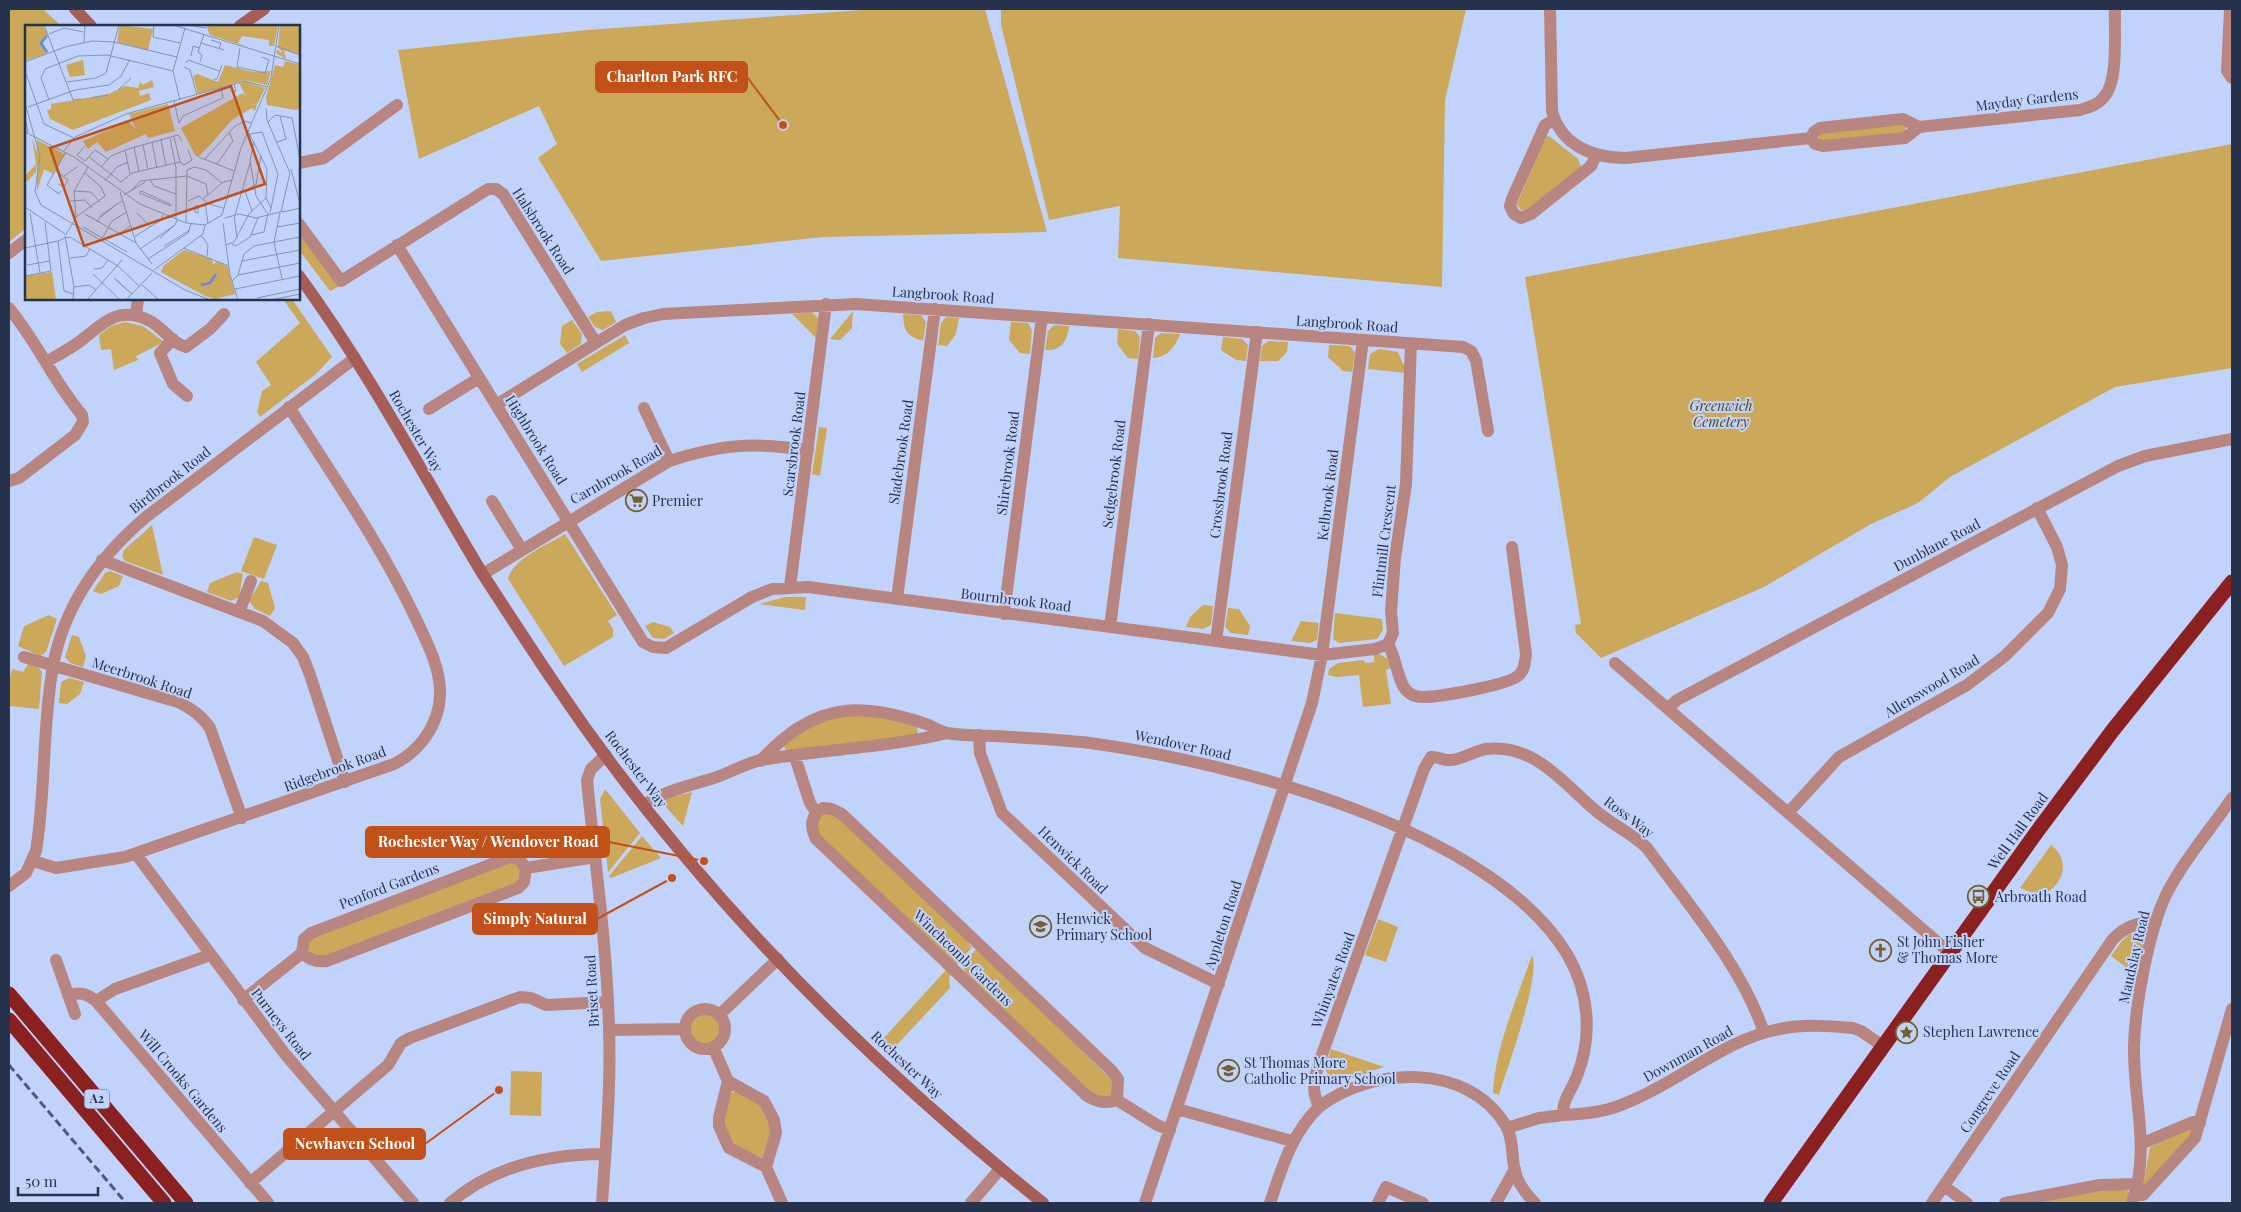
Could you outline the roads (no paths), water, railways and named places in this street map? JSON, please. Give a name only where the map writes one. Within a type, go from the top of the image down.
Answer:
[{"type":"highway","name":"Well Hall Road","points":[[1771,1203],[2113,730],[2232,582]]},
{"type":"highway","name":"A2","points":[[9,994],[186,1203]]},
{"type":"highway","name":"A2","points":[[9,1020],[164,1203]]},
{"type":"street","points":[[75,9],[91,25]]},
{"type":"street","points":[[241,25],[264,9]]},
{"type":"street","name":"Mayday Gardens","points":[[1550,9],[1551,102],[1554,120],[1567,139],[1576,146],[1596,155],[1626,158],[1812,138]]},
{"type":"street","name":"Mayday Gardens","points":[[1919,127],[1903,119],[1820,128],[1814,132],[1812,138],[1815,144],[1823,146],[1905,138],[1919,127],[2080,110],[2094,106],[2107,93],[2113,76],[2115,9]]},
{"type":"street","points":[[2230,9],[2226,71],[2232,78]]},
{"type":"street","points":[[300,164],[324,158],[397,105]]},
{"type":"street","points":[[1554,120],[1545,126],[1512,199],[1510,206],[1514,214],[1521,218],[1531,214],[1591,166],[1596,155]]},
{"type":"street","name":"Halsbrook Road","points":[[300,225],[341,281],[488,189],[496,189],[503,194],[596,343]]},
{"type":"street","points":[[9,253],[25,241]]},
{"type":"street","name":"Highbrook Road","points":[[397,245],[642,642],[653,647]]},
{"type":"street","name":"Rochester Way","points":[[300,277],[355,358],[483,574],[556,686],[644,805],[699,872],[778,959],[874,1056],[1000,1169],[1043,1203]]},
{"type":"street","points":[[136,316],[138,300]]},
{"type":"street","name":"Langbrook Road","points":[[496,405],[625,325],[663,314],[826,304],[935,309],[1411,343]]},
{"type":"street","name":"Scarsbrook Road","points":[[790,587],[826,304]]},
{"type":"street","points":[[9,308],[46,362],[64,395],[82,416],[83,422],[75,434],[19,478],[9,481]]},
{"type":"street","name":"Sladebrook Road","points":[[896,599],[935,309]]},
{"type":"street","points":[[46,362],[112,317],[136,316],[157,324],[179,345],[186,347],[210,329],[224,314]]},
{"type":"street","name":"Shirebrook Road","points":[[1004,614],[1042,317]]},
{"type":"street","name":"Sedgebrook Road","points":[[1110,627],[1149,324]]},
{"type":"street","name":"Crossbrook Road","points":[[1216,641],[1256,332]]},
{"type":"street","points":[[172,339],[160,353],[173,384],[187,396]]},
{"type":"street","name":"Kelbrook Road","points":[[1322,655],[1363,340]]},
{"type":"street","points":[[1411,343],[1462,347],[1471,351],[1476,360],[1488,431]]},
{"type":"street","name":"Flintmill Crescent","points":[[1388,644],[1393,633],[1391,611],[1394,558],[1406,484],[1411,343]]},
{"type":"street","name":"Birdbrook Road","points":[[9,886],[26,873],[33,860],[38,838],[53,666],[71,611],[102,560],[146,517],[355,358]]},
{"type":"street","points":[[429,409],[479,378]]},
{"type":"street","name":"Ridgebrook Road","points":[[33,860],[47,866],[64,868],[136,854],[394,764],[413,752],[427,737],[437,716],[440,700],[439,683],[421,629],[390,567],[289,407]]},
{"type":"street","points":[[644,408],[669,461]]},
{"type":"street","name":"Dunblane Road","points":[[1668,708],[1677,700],[2131,460],[2232,439]]},
{"type":"street","name":"Carnbrook Road","points":[[483,574],[669,461],[702,450],[731,445],[756,444],[808,450]]},
{"type":"street","points":[[492,501],[522,550]]},
{"type":"street","name":"Allenswood Road","points":[[1788,813],[1838,757],[1967,686],[2005,656],[2048,613],[2060,589],[2062,564],[2057,547],[2037,508]]},
{"type":"street","points":[[1388,644],[1395,656],[1402,684],[1406,691],[1414,696],[1423,697],[1470,690],[1512,681],[1520,674],[1525,665],[1526,654],[1512,547]]},
{"type":"street","points":[[102,560],[263,620],[279,630],[293,643],[303,657],[345,782]]},
{"type":"street","points":[[239,612],[251,581]]},
{"type":"street","name":"Bournbrook Road","points":[[653,647],[666,648],[752,597],[772,589],[790,587],[808,587],[1322,655],[1376,649],[1388,644]]},
{"type":"street","name":"Appleton Road","points":[[1145,1203],[1312,703],[1322,655]]},
{"type":"street","points":[[24,657],[53,666]]},
{"type":"street","points":[[1615,663],[1950,953]]},
{"type":"street","name":"Meerbrook Road","points":[[53,666],[178,702],[202,717],[210,728],[242,818]]},
{"type":"street","name":"Wendover Road","points":[[760,761],[778,742],[800,726],[812,720],[846,711],[872,712],[921,722],[947,733]]},
{"type":"street","name":"Wendover Road","points":[[644,805],[662,794],[760,761],[851,747],[919,740],[947,733],[1085,742],[1137,750],[1212,765],[1285,786],[1403,828],[1461,859],[1504,889],[1541,922],[1567,955],[1582,988],[1586,1005],[1587,1036],[1582,1064],[1564,1102],[1563,1115]]},
{"type":"street","name":"Henwick Road","points":[[979,735],[980,753],[1002,813],[1145,948],[1219,984]]},
{"type":"street","name":"Ross Way","points":[[1428,761],[1437,757],[1448,760],[1455,759],[1487,749],[1521,753],[1541,762],[1556,773],[1598,812],[1638,839],[1653,856],[1734,968],[1751,997],[1764,1033]]},
{"type":"street","name":"Briset Road","points":[[602,1203],[609,1030],[587,780],[591,769],[606,755]]},
{"type":"street","name":"Winchcomb Gardens","points":[[795,757],[810,803],[816,812]]},
{"type":"street","name":"Whinyates Road","points":[[1319,1107],[1314,1095],[1313,1082],[1428,761]]},
{"type":"street","name":"Maudslay Road","points":[[2135,1194],[2143,1143],[2136,1096],[2134,1045],[2144,975],[2156,923],[2160,907],[2174,880],[2232,798]]},
{"type":"street","name":"Winchcomb Gardens","points":[[823,808],[832,809],[842,814],[1091,1050],[1118,1079],[1117,1100],[1106,1103],[1096,1101],[1087,1096],[816,839],[812,830],[812,823],[816,812],[823,808]]},
{"type":"street","name":"Purneys Road","points":[[136,854],[243,1000],[333,1112],[413,1203]]},
{"type":"street","name":"Penford Gardens","points":[[243,1000],[302,953],[304,939],[311,932],[502,859],[510,857],[519,859],[526,868]]},
{"type":"street","points":[[302,953],[309,959],[318,962],[327,961],[518,888],[524,882],[526,868],[595,857]]},
{"type":"street","name":"Congreve Road","points":[[1932,1203],[2113,938],[2128,927],[2138,924],[2156,923]]},
{"type":"street","points":[[68,995],[87,994],[96,1001],[121,987],[210,955]]},
{"type":"street","points":[[719,1015],[778,959]]},
{"type":"street","points":[[56,960],[75,1014]]},
{"type":"street","points":[[250,1183],[388,1065],[401,1043],[410,1038],[520,997],[546,1005],[608,1002]]},
{"type":"street","name":"Will Crooks Gardens","points":[[96,1001],[268,1203]]},
{"type":"street","points":[[701,1009],[708,1009],[719,1015],[725,1026],[725,1032],[713,1047],[700,1048],[694,1045],[686,1035],[685,1028],[690,1016],[701,1009]]},
{"type":"street","points":[[2005,1203],[2100,1185],[2144,1195],[2195,1138],[2232,1010]]},
{"type":"street","name":"Downman Road","points":[[1507,1128],[1539,1118],[1595,1112],[1626,1104],[1711,1056],[1764,1033],[1795,1026],[1836,1027],[1861,1031],[1883,1046]]},
{"type":"street","points":[[609,1030],[685,1028]]},
{"type":"street","points":[[713,1047],[728,1081],[764,1101],[771,1112],[776,1126],[776,1133],[766,1167]]},
{"type":"street","points":[[1270,1203],[1292,1141],[1299,1129],[1319,1107],[1336,1094],[1376,1079],[1400,1076],[1426,1078],[1450,1084],[1474,1094],[1487,1103],[1507,1128],[1513,1149],[1514,1169],[1524,1191],[1535,1203]]},
{"type":"street","points":[[728,1081],[719,1118],[719,1126],[729,1148],[766,1167],[782,1203]]},
{"type":"street","points":[[1117,1100],[1157,1125],[1170,1130]]},
{"type":"street","points":[[1177,1109],[1292,1141]]},
{"type":"street","points":[[2143,1143],[2193,1122],[2200,1123]]},
{"type":"street","points":[[450,1203],[477,1183],[529,1161],[570,1155],[605,1154]]},
{"type":"street","points":[[971,1203],[1000,1169]]},
{"type":"street","points":[[1496,1203],[1514,1169]]},
{"type":"street","points":[[1944,1186],[1967,1203]]},
{"type":"street","points":[[1378,1203],[1386,1187],[1421,1203]]},
{"type":"railway","points":[[9,1065],[126,1203]]},
{"type":"place","name":"Charlton Park RFC","points":[[783,125]]},
{"type":"place","name":"Premier","points":[[636,501]]},
{"type":"place","name":"Rochester Way / Wendover Road","points":[[704,861]]},
{"type":"place","name":"Simply Natural","points":[[672,878]]},
{"type":"place","name":"Arbroath Road","points":[[1979,897]]},
{"type":"place","name":"Henwick Primary School","points":[[1040,927]]},
{"type":"place","name":"St John Fisher & Thomas More","points":[[1881,950]]},
{"type":"place","name":"Stephen Lawrence","points":[[1907,1032]]},
{"type":"place","name":"St Thomas More Catholic Primary School","points":[[1228,1071]]},
{"type":"place","name":"Newhaven School","points":[[499,1090]]},
{"type":"park label","name":"Greenwich Cemetery","points":[[1721,414]]}]
